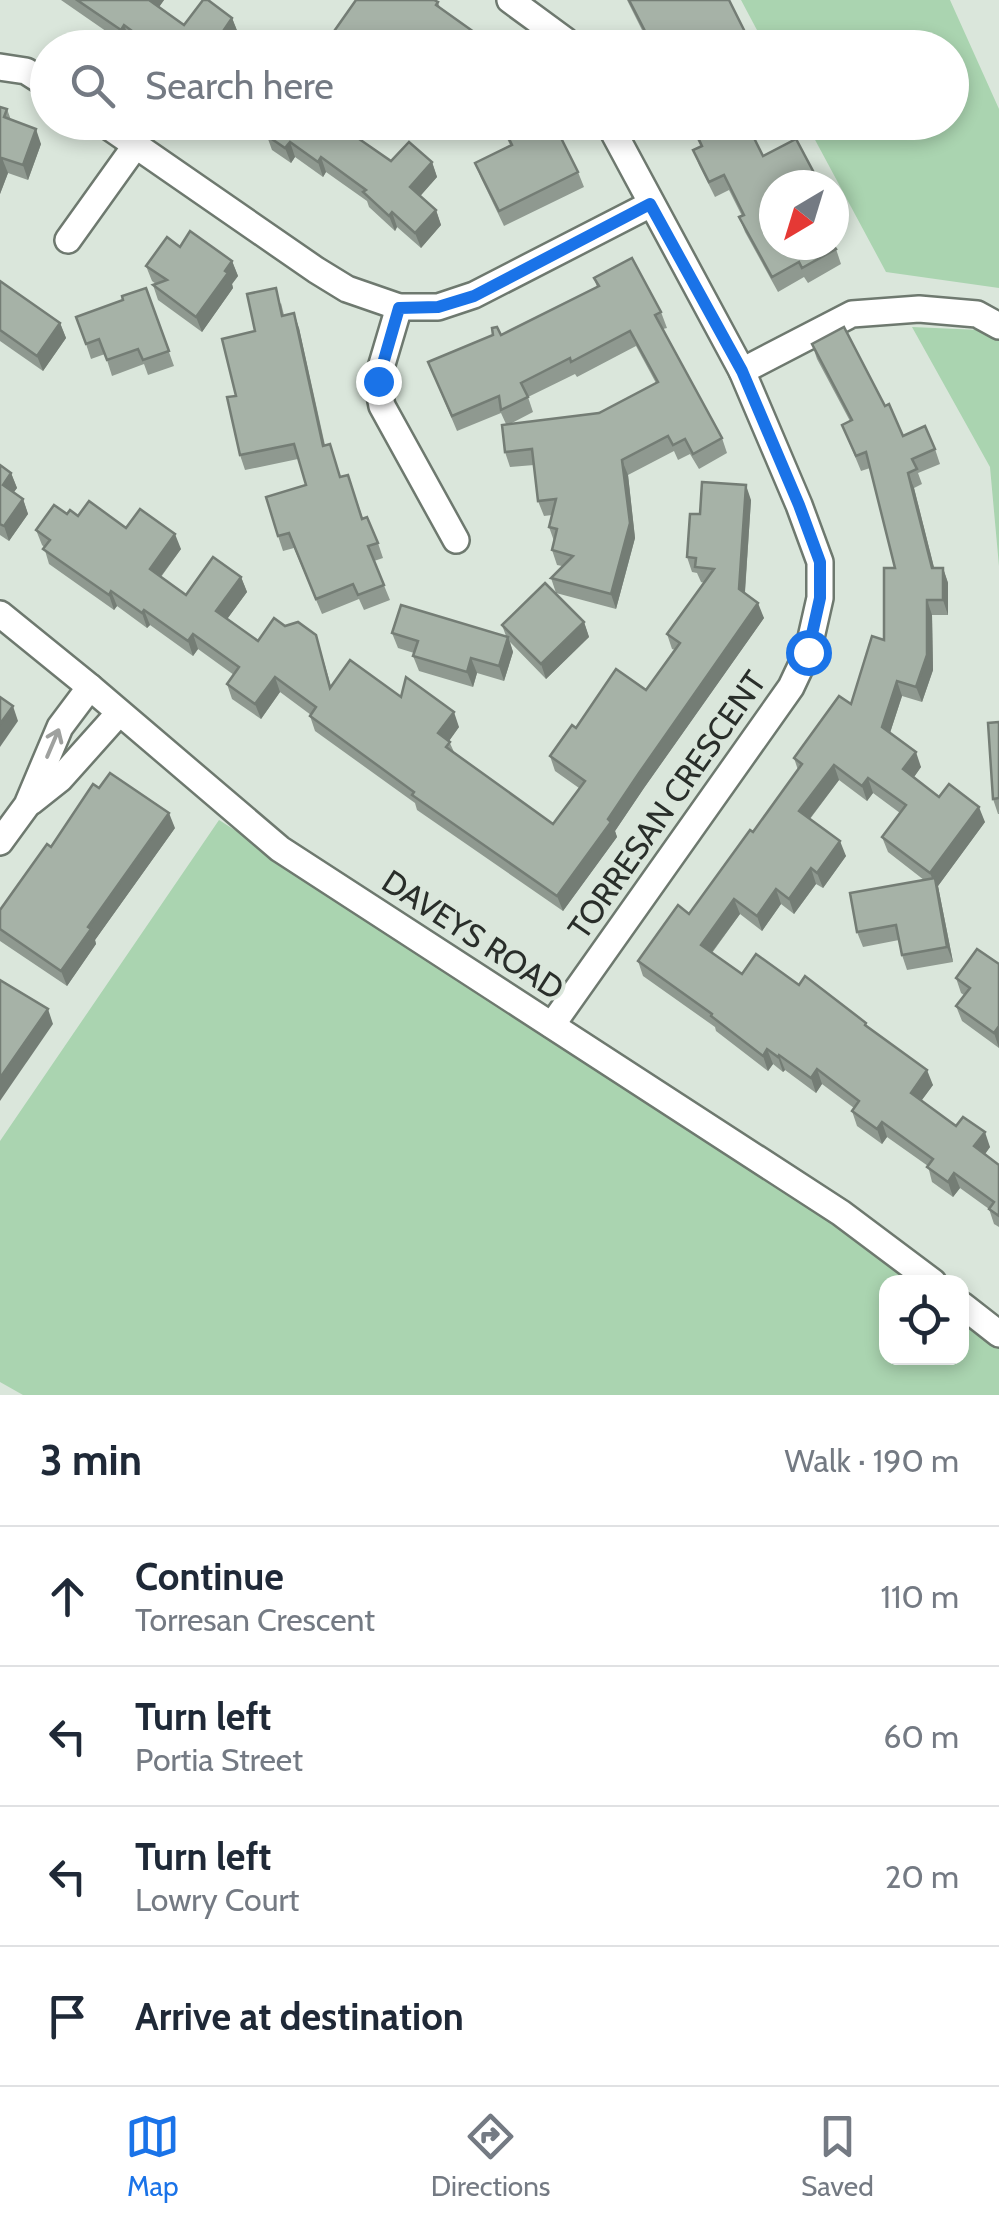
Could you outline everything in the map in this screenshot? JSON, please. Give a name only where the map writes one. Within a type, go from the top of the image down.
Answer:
[{"type":"street","points":[[510,0],[550,30]]},
{"type":"street","points":[[0,67],[30,74]]},
{"type":"street","points":[[128,140],[332,280],[399,308],[438,307],[474,296],[650,204]]},
{"type":"street","name":"TORRESAN CRESCENT","points":[[552,1025],[791,688],[808,652],[820,598],[820,562],[742,371],[617,140]]},
{"type":"street","points":[[68,240],[136,146]]},
{"type":"street","points":[[399,308],[378,381],[382,406],[456,540]]},
{"type":"street","points":[[742,371],[852,314],[919,309],[977,314],[999,326]]},
{"type":"street","name":"DAVEYS ROAD","points":[[0,614],[280,849],[858,1224],[924,1275]]},
{"type":"street","points":[[0,842],[27,805],[60,727],[90,687]]},
{"type":"street","points":[[27,805],[60,779],[119,713]]},
{"type":"street","points":[[969,1310],[999,1334]]},
{"type":"green space","points":[[741,0],[950,0],[963,30],[757,30]]},
{"type":"green space","points":[[969,42],[999,109],[999,288],[886,272],[849,203],[849,170],[831,170],[815,140],[969,140]]},
{"type":"green space","points":[[912,327],[980,330],[999,340],[999,566],[990,467]]},
{"type":"green space","points":[[219,820],[841,1213],[925,1275],[879,1275],[879,1365],[969,1365],[969,1309],[999,1332],[999,1395],[23,1395],[0,1382],[0,1141]]},
{"type":"building","points":[[77,0],[149,0],[184,25],[203,0],[208,0],[232,18],[224,30],[131,30],[124,25],[121,30]]},
{"type":"building","points":[[356,0],[434,0],[471,30],[335,30]]},
{"type":"building","points":[[629,0],[729,0],[744,30],[644,30]]},
{"type":"building","points":[[0,107],[7,109],[4,117],[30,127],[32,140],[23,165],[2,158],[0,164]]},
{"type":"building","points":[[273,140],[361,140],[391,161],[409,142],[432,162],[410,187],[436,210],[415,233],[392,212],[389,216],[363,192],[366,190],[321,157],[318,162],[290,142],[285,148]]},
{"type":"building","points":[[510,140],[562,140],[578,172],[499,211],[475,163],[512,145]]},
{"type":"building","points":[[699,140],[755,140],[763,156],[797,140],[812,170],[759,170],[759,253],[739,217],[744,215],[724,175],[709,182],[693,150],[702,146]]},
{"type":"building","points":[[190,231],[232,261],[225,271],[228,273],[196,317],[153,285],[167,280],[146,266],[167,237],[180,247]]},
{"type":"building","points":[[632,258],[661,312],[655,315],[722,438],[693,454],[685,439],[673,445],[668,436],[622,460],[630,523],[611,594],[551,578],[573,556],[552,550],[557,529],[549,527],[556,499],[538,501],[532,449],[505,452],[502,425],[599,413],[658,382],[630,331],[521,383],[528,397],[501,410],[499,396],[452,416],[428,362],[493,335],[492,328],[497,327],[501,335],[599,286],[594,278]]},
{"type":"building","points":[[763,260],[816,260],[802,268],[799,262],[772,277]]},
{"type":"building","points":[[0,281],[60,323],[37,356],[0,330]]},
{"type":"building","points":[[146,288],[169,351],[143,360],[138,349],[107,360],[99,339],[86,344],[76,317]]},
{"type":"building","points":[[276,288],[282,316],[294,313],[323,446],[330,444],[340,477],[348,475],[362,519],[367,517],[378,543],[368,546],[384,585],[358,595],[353,584],[316,599],[289,533],[278,536],[266,497],[306,485],[294,444],[240,455],[227,397],[236,396],[222,339],[255,331],[247,294]]},
{"type":"building","points":[[844,327],[903,436],[925,426],[935,449],[912,459],[917,469],[908,473],[932,568],[943,568],[943,600],[927,600],[927,655],[916,687],[897,681],[882,727],[916,752],[903,769],[939,797],[949,784],[979,807],[930,873],[882,837],[906,805],[868,778],[862,786],[834,765],[799,811],[840,841],[817,873],[811,868],[789,899],[776,889],[757,916],[734,899],[701,945],[742,974],[756,954],[799,985],[805,976],[927,1070],[911,1093],[956,1126],[963,1117],[985,1132],[974,1146],[999,1165],[999,1216],[989,1209],[994,1202],[954,1173],[948,1182],[927,1167],[933,1159],[882,1122],[877,1129],[852,1111],[859,1101],[817,1069],[811,1078],[767,1049],[763,1056],[638,961],[678,905],[689,914],[750,830],[753,832],[802,764],[794,758],[839,696],[851,704],[872,636],[884,640],[884,568],[895,568],[866,452],[856,456],[842,425],[852,420],[812,344]]},
{"type":"building","points":[[0,465],[11,473],[3,485],[23,499],[4,526],[0,524]]},
{"type":"building","points":[[702,482],[746,485],[739,589],[758,603],[557,896],[412,795],[414,792],[310,716],[316,707],[275,677],[255,704],[227,684],[239,667],[193,634],[188,641],[144,610],[142,613],[111,591],[109,595],[43,549],[50,540],[36,530],[54,505],[78,516],[89,501],[126,528],[140,509],[175,534],[150,569],[186,595],[213,557],[241,577],[216,611],[258,641],[274,618],[285,626],[298,622],[316,635],[330,688],[350,660],[401,697],[406,677],[454,712],[438,733],[450,742],[446,747],[553,824],[585,781],[550,756],[572,725],[576,728],[616,669],[646,690],[680,643],[667,634],[714,569],[695,567],[696,558],[687,557],[690,514],[700,514]]},
{"type":"building","points":[[545,583],[584,622],[541,664],[502,625]]},
{"type":"building","points":[[401,605],[508,637],[499,666],[471,658],[467,672],[413,656],[418,641],[392,633]]},
{"type":"building","points":[[0,697],[13,706],[0,724]]},
{"type":"building","points":[[999,722],[999,798],[993,799],[988,723]]},
{"type":"building","points":[[110,773],[169,813],[61,971],[0,929],[0,910],[47,844],[51,847],[93,784],[99,788]]},
{"type":"building","points":[[935,878],[947,947],[902,955],[896,925],[857,932],[850,893]]},
{"type":"building","points":[[977,949],[999,964],[999,1026],[994,1033],[956,1006],[970,988],[956,978]]},
{"type":"building","points":[[0,980],[48,1009],[0,1078]]},
{"type":"route","points":[[378,381],[399,308],[438,307],[474,296],[650,204],[742,371],[820,562],[820,598],[808,652]]}]
